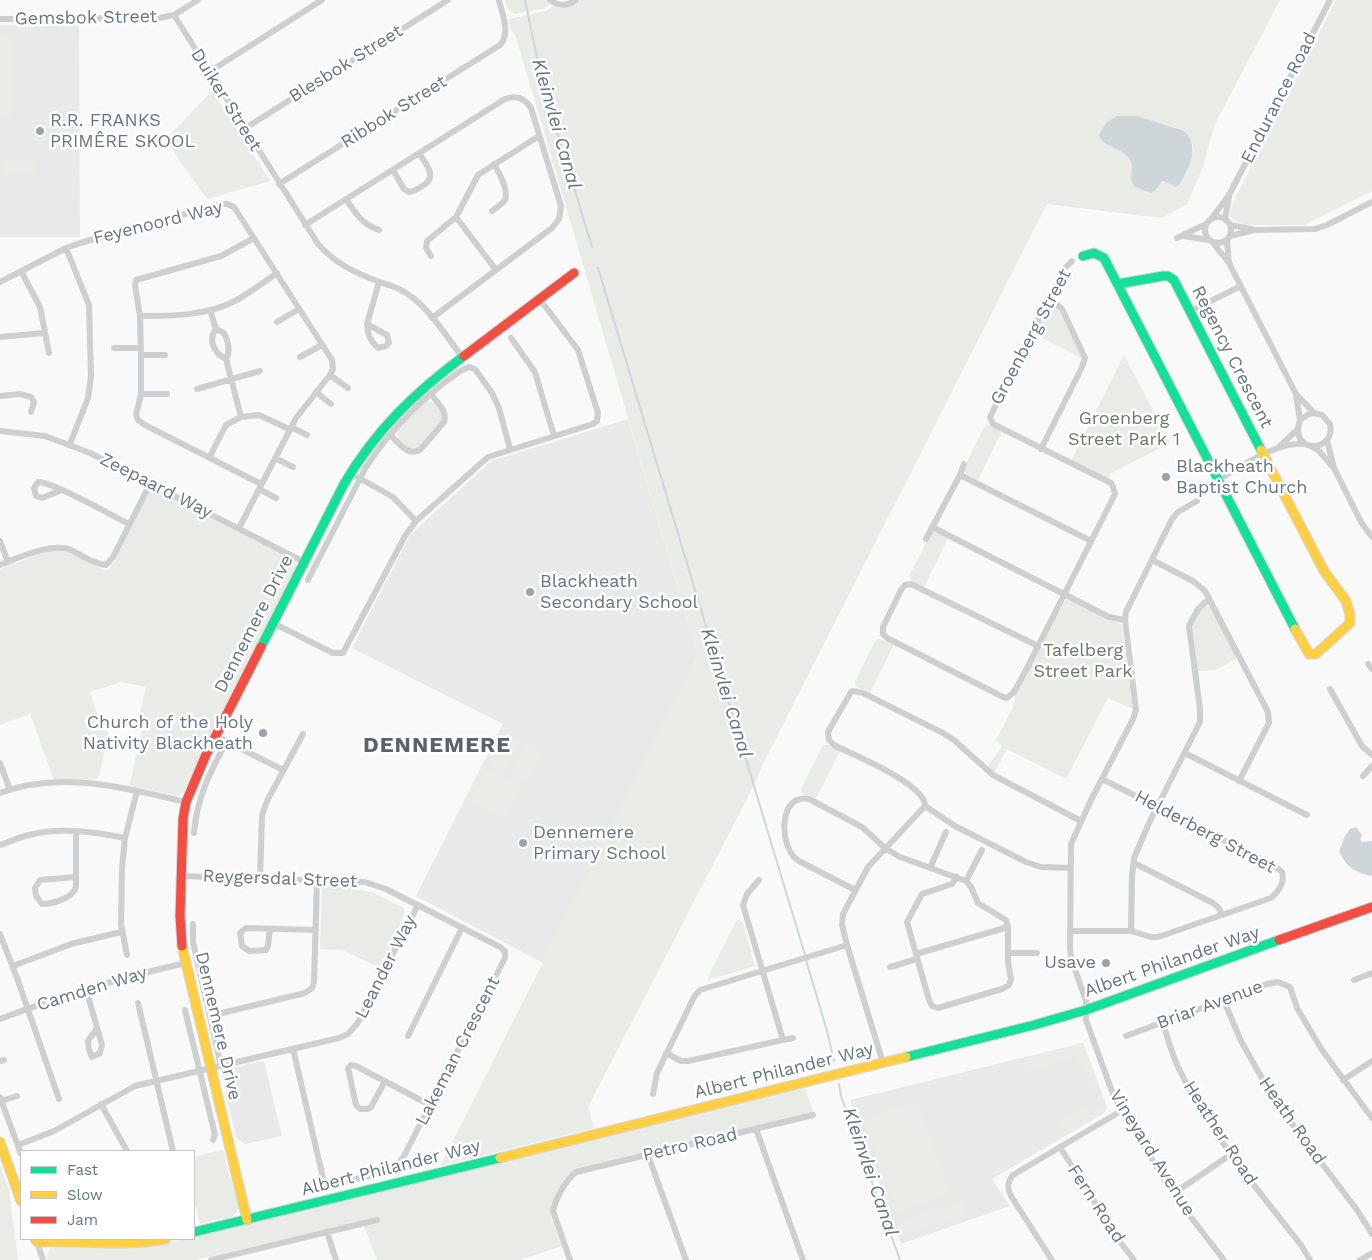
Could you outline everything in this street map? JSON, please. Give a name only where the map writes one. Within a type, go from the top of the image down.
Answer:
[{"type":"street","name":"Gemsbok Street","points":[[0,19],[159,18],[174,16],[198,0]]},
{"type":"street","points":[[209,72],[322,0]]},
{"type":"street","name":"Blesbok Street","points":[[244,129],[448,0]]},
{"type":"street","name":"Ribbok Street","points":[[279,184],[500,45],[505,38],[505,30],[500,0]]},
{"type":"street","points":[[552,2],[565,5],[576,0]]},
{"type":"street","name":"Endurance Road","points":[[1212,218],[1229,195],[1330,0]]},
{"type":"street","name":"Duiker Street","points":[[174,16],[305,225],[328,256],[355,273],[399,289],[410,296],[432,318],[462,357]]},
{"type":"street","points":[[305,225],[506,99],[512,97],[523,99],[529,104],[540,136],[560,206],[559,218],[552,228],[432,318]]},
{"type":"street","points":[[430,256],[426,248],[427,241],[456,217],[475,179],[483,171],[540,136]]},
{"type":"street","points":[[393,170],[406,191],[413,192],[429,182],[431,178],[430,172],[419,153]]},
{"type":"street","points":[[492,211],[502,203],[506,196],[501,178],[494,164]]},
{"type":"street","name":"Endurance Road","points":[[1225,219],[1229,195]]},
{"type":"street","points":[[346,199],[360,219],[378,230]]},
{"type":"street","points":[[1230,225],[1255,230],[1321,228],[1372,202]]},
{"type":"street","name":"Feyenoord Way","points":[[0,282],[66,248],[224,204],[234,207],[332,360],[333,369],[330,375]]},
{"type":"street","points":[[456,217],[496,270]]},
{"type":"street","points":[[1229,263],[1228,238],[1232,231],[1225,219],[1220,217],[1212,218],[1206,224],[1180,237],[1211,241],[1219,244],[1228,238],[1255,230]]},
{"type":"street","points":[[1206,224],[1205,232],[1229,263],[1296,394],[1314,413]]},
{"type":"street","points":[[254,238],[221,256],[136,280],[141,351],[141,394],[136,415],[140,422],[260,487],[276,498]]},
{"type":"street","points":[[66,248],[89,305],[91,376],[88,398],[70,444]]},
{"type":"street","points":[[1083,256],[1089,252],[1095,252],[1101,254],[1104,258],[1306,649],[1309,654],[1316,654],[1348,627],[1351,617],[1350,610],[1341,590],[1324,571],[1264,455],[1280,447],[1298,444],[1317,446],[1327,440],[1330,435],[1330,424],[1322,415],[1309,414],[1300,420]]},
{"type":"street","name":"Groenberg Street","points":[[1072,261],[1064,269],[990,417],[993,424],[1111,484],[1115,490],[1113,498],[1091,541]]},
{"type":"street","points":[[21,271],[40,307],[49,353]]},
{"type":"street","points":[[140,316],[187,315],[210,310],[236,300],[277,273]]},
{"type":"street","name":"Dennemere Drive","points":[[247,1220],[186,963],[180,930],[182,832],[186,802],[192,784],[350,473],[372,440],[417,392],[574,273]]},
{"type":"street","name":"Regency Crescent","points":[[1118,284],[1163,276],[1171,277],[1176,282],[1264,455],[1219,479]]},
{"type":"street","points":[[366,324],[379,282]]},
{"type":"street","points":[[1191,312],[1241,286]]},
{"type":"street","points":[[1041,449],[1085,358],[1062,309],[1050,298]]},
{"type":"street","points":[[274,623],[333,653],[342,653],[349,644],[401,542],[416,521],[483,460],[493,454],[593,424],[597,421],[599,414],[578,350],[545,306],[538,300]]},
{"type":"street","points":[[277,322],[299,309]]},
{"type":"street","points":[[210,310],[216,329],[212,336],[214,349],[218,355],[226,359]]},
{"type":"street","points":[[216,329],[223,332],[226,339],[229,353],[226,359],[240,417]]},
{"type":"street","points":[[0,337],[44,333]]},
{"type":"street","points":[[510,338],[535,372],[554,436]]},
{"type":"street","points":[[300,357],[322,345]]},
{"type":"street","points":[[114,348],[165,355]]},
{"type":"street","name":"Dennemere Drive","points":[[308,580],[360,478],[374,456],[422,401],[462,370],[469,367],[473,368],[492,393],[510,449]]},
{"type":"street","points":[[197,389],[260,371]]},
{"type":"street","points":[[239,528],[290,428],[304,407],[330,375],[348,388]]},
{"type":"street","points":[[316,392],[331,404]]},
{"type":"street","points":[[0,396],[20,394],[31,397],[34,402],[32,412]]},
{"type":"street","points":[[141,394],[167,394]]},
{"type":"street","points":[[391,436],[408,451],[413,453],[419,451],[445,420],[444,413],[430,394]]},
{"type":"street","points":[[1296,394],[1300,420],[1298,429],[1301,440],[1319,451],[1334,468]]},
{"type":"street","points":[[208,458],[226,425],[240,417],[259,415],[307,435]]},
{"type":"street","points":[[1280,447],[1298,429]]},
{"type":"street","name":"Zeepaard Way","points":[[0,431],[34,434],[70,444],[304,562]]},
{"type":"street","points":[[1327,440],[1334,468],[1361,522],[1372,537]]},
{"type":"street","points":[[275,458],[293,467]]},
{"type":"street","points":[[926,539],[964,464]]},
{"type":"street","points":[[350,473],[393,497],[416,521]]},
{"type":"street","points":[[960,475],[1091,541],[1038,646],[1014,692],[1009,697],[1001,696],[887,638],[883,634],[883,627],[900,592],[908,584],[916,585],[1038,646]]},
{"type":"street","points":[[0,566],[57,547],[70,549],[96,563],[106,565],[113,557],[150,484]]},
{"type":"street","points":[[62,490],[129,524]]},
{"type":"street","points":[[932,527],[1108,616],[1125,620],[1127,608],[1174,515],[1197,502]]},
{"type":"street","points":[[0,541],[8,562]]},
{"type":"street","points":[[1152,560],[1198,585],[1205,591],[1269,716],[1266,728],[1240,781]]},
{"type":"street","points":[[1131,931],[1134,858],[1201,719],[1189,626],[1198,609],[1210,599]]},
{"type":"street","name":"Vineyard Avenue","points":[[1125,620],[1136,710],[1071,844],[1071,958],[1086,1001],[1086,1020],[1114,1097],[1173,1194],[1224,1260]]},
{"type":"street","points":[[1330,689],[1362,746],[1372,755]]},
{"type":"street","points":[[1070,868],[1041,867],[1026,862],[955,826],[925,806],[923,797],[907,783],[838,747],[829,740],[828,732],[852,691],[868,695],[954,740],[993,776],[1081,820]]},
{"type":"street","points":[[260,878],[262,815],[302,734]]},
{"type":"street","points":[[216,736],[283,770]]},
{"type":"street","points":[[194,833],[202,790],[227,741]]},
{"type":"street","points":[[1185,754],[1307,815]]},
{"type":"street","points":[[0,763],[10,790]]},
{"type":"street","points":[[1363,776],[1372,766]]},
{"type":"street","name":"Helderberg Street","points":[[1070,931],[1131,931],[1156,938],[1271,898],[1280,888],[1283,881],[1282,872],[1272,865],[1102,779]]},
{"type":"street","points":[[0,793],[41,784],[86,782],[186,802]]},
{"type":"street","points":[[127,955],[121,932],[122,868],[125,838],[137,791]]},
{"type":"street","points":[[855,890],[793,858],[783,827],[792,803],[799,798],[809,799],[862,827],[885,848],[902,858],[957,877],[966,881],[971,887],[978,903],[1004,918],[1008,928],[1011,980],[1008,987],[938,1008],[932,1006],[930,1002],[907,922],[916,902],[924,893],[952,884],[957,877]]},
{"type":"street","points":[[883,1063],[847,945],[842,921],[843,914],[868,867],[925,806]]},
{"type":"street","points":[[76,832],[76,877],[75,890],[70,896],[44,904],[38,900],[35,888],[40,880],[76,877]]},
{"type":"street","points":[[0,845],[37,834],[94,832],[125,838]]},
{"type":"street","points":[[930,868],[946,832]]},
{"type":"street","points":[[966,881],[982,850]]},
{"type":"street","points":[[1134,862],[1214,903],[1222,915]]},
{"type":"street","name":"Reygersdal Street","points":[[181,876],[373,883],[503,949],[506,954],[505,958]]},
{"type":"street","points":[[210,1016],[310,990],[314,982],[317,880]]},
{"type":"street","points":[[759,880],[750,889],[743,905],[783,1040]]},
{"type":"street","name":"Leander Way","points":[[18,1145],[54,1131],[135,1086],[344,1036],[355,1027],[418,905]]},
{"type":"street","name":"Albert Philander Way","points":[[195,1232],[1034,1025],[1086,1010],[1372,907]]},
{"type":"street","points":[[193,924],[193,942],[221,1066]]},
{"type":"street","points":[[408,1036],[462,928]]},
{"type":"street","points":[[890,967],[917,956],[1008,928]]},
{"type":"street","points":[[270,929],[268,946],[264,950],[249,951],[242,946],[240,935],[244,929],[270,929],[316,930]]},
{"type":"street","points":[[12,966],[71,944],[121,932]]},
{"type":"street","points":[[0,934],[3,950],[12,966],[59,1099]]},
{"type":"street","points":[[653,1094],[656,1073],[694,997],[700,990],[847,945]]},
{"type":"street","points":[[1008,953],[1037,953]]},
{"type":"street","name":"Lakeman Crescent","points":[[293,1049],[324,1180],[327,1184],[336,1184],[396,1168],[404,1156],[505,958]]},
{"type":"street","name":"Camden Way","points":[[0,1019],[86,988],[186,963]]},
{"type":"street","points":[[1354,980],[1372,974]]},
{"type":"street","name":"Briar Avenue","points":[[1126,1036],[1267,984],[1284,983],[1290,987],[1306,1024],[1343,1080],[1372,1118]]},
{"type":"street","points":[[86,988],[96,1028]]},
{"type":"street","name":"Heath Road","points":[[1224,1001],[1241,1042],[1263,1080],[1293,1125],[1357,1210],[1372,1234]]},
{"type":"street","points":[[138,1003],[173,1150]]},
{"type":"street","points":[[185,1010],[215,1135],[213,1140]]},
{"type":"street","name":"Heather Road","points":[[1162,1023],[1180,1072],[1230,1155],[1301,1245],[1310,1260]]},
{"type":"street","points":[[666,1053],[681,1061],[688,1061],[792,1038]]},
{"type":"street","points":[[1343,1080],[1372,1062]]},
{"type":"street","points":[[384,1082],[371,1107],[360,1109],[356,1105],[348,1068],[354,1066],[430,1105]]},
{"type":"street","points":[[17,1096],[1,1099],[20,1151]]},
{"type":"street","points":[[101,1104],[126,1150]]},
{"type":"street","points":[[1052,1260],[1011,1196],[1008,1182],[1013,1175],[1122,1111]]},
{"type":"street","name":"Petro Road","points":[[570,1260],[553,1211],[570,1178],[576,1172],[813,1115]]},
{"type":"street","points":[[756,1129],[803,1260]]},
{"type":"street","points":[[0,1142],[20,1198]]},
{"type":"street","name":"Fern Road","points":[[1060,1147],[1117,1238],[1134,1260]]},
{"type":"street","points":[[648,1154],[686,1260]]},
{"type":"street","points":[[1173,1194],[1230,1155]]},
{"type":"street","points":[[211,1260],[378,1220]]},
{"type":"street","points":[[327,1232],[336,1260]]},
{"type":"street","points":[[43,1260],[36,1240],[132,1244],[159,1240]]},
{"type":"street","points":[[1360,1260],[1372,1253]]},
{"type":"shaded area","name":"R.R. FRANKS PRIMÊRE SKOOL","points":[[0,25],[79,25],[80,237],[0,237]]},
{"type":"shaded area","points":[[1117,116],[1138,116],[1184,131],[1189,137],[1193,151],[1192,158],[1179,185],[1176,187],[1163,181],[1151,193],[1135,187],[1131,177],[1132,167],[1130,160],[1123,152],[1105,143],[1099,135],[1106,123]]},
{"type":"shaded area","name":"Blackheath Secondary School","points":[[628,419],[698,656],[543,963],[416,896],[503,724],[352,648],[410,535],[491,461]]},
{"type":"shaded area","points":[[1356,827],[1362,835],[1360,840],[1362,842],[1372,841],[1372,876],[1360,873],[1348,865],[1339,851],[1345,836],[1350,829]]},
{"type":"shaded area","points":[[1083,1043],[1107,1107],[1104,1113],[992,1179],[1010,1206],[901,1244],[850,1100]]},
{"type":"shaded area","points":[[264,1061],[282,1136],[245,1144],[236,1138],[222,1076],[226,1069]]},
{"type":"green space","points":[[505,0],[547,0],[550,4],[545,8],[514,14],[507,8]]},
{"type":"green space","points":[[581,0],[1280,0],[1214,126],[1203,167],[1187,204],[1162,218],[1047,204],[752,789],[588,1107],[594,1128],[440,1166],[698,656],[516,37],[510,28],[509,19],[546,11],[552,6],[567,7]],"holes":[[[1117,116],[1138,116],[1176,128],[1187,134],[1193,145],[1192,158],[1186,174],[1172,185],[1168,182],[1160,183],[1151,193],[1139,189],[1131,175],[1131,163],[1123,151],[1107,144],[1113,118]]]},
{"type":"green space","points":[[1336,0],[1372,0],[1372,191],[1304,225],[1244,225],[1237,222],[1231,216],[1237,195]]},
{"type":"green space","points":[[0,36],[11,36],[12,117],[0,117]]},
{"type":"green space","points":[[212,91],[270,181],[207,199],[165,140]]},
{"type":"green space","points":[[3,159],[34,159],[35,174],[3,175]]},
{"type":"green space","points":[[1055,306],[1058,309],[1082,358],[1034,334],[1048,308]]},
{"type":"green space","name":"Groenberg Street Park 1","points":[[1124,355],[1170,443],[1110,474],[1109,480],[1071,461]]},
{"type":"green space","points":[[427,401],[434,403],[442,414],[442,421],[419,447],[414,449],[405,446],[400,441],[397,432],[418,408]]},
{"type":"green space","points":[[988,425],[1002,431],[978,480],[965,474],[964,468],[984,427]]},
{"type":"green space","points":[[154,490],[287,557],[295,565],[294,572],[196,764],[184,792],[177,796],[131,786],[130,782],[142,731],[136,730],[146,687],[121,682],[90,692],[102,729],[109,733],[98,779],[54,780],[30,714],[0,725],[0,569],[51,550],[69,552],[103,570],[108,570],[148,493]]},
{"type":"green space","points":[[935,531],[948,538],[924,587],[911,580],[909,576],[931,533]]},
{"type":"green space","name":"Tafelberg Street Park","points":[[1067,600],[1121,624],[1133,709],[1108,698],[1066,779],[1007,749],[993,775],[986,769],[1002,746],[996,740],[1013,707],[1015,696],[1063,603]]},
{"type":"green space","points":[[1206,606],[1211,607],[1237,658],[1216,670],[1198,671],[1192,625],[1199,612]]},
{"type":"green space","points":[[880,639],[894,644],[870,693],[856,686],[855,681],[876,640]]},
{"type":"green space","points":[[505,732],[522,741],[505,774],[489,765]]},
{"type":"green space","points":[[526,742],[543,751],[526,784],[509,775]]},
{"type":"green space","points":[[824,745],[840,751],[815,800],[803,794],[801,788]]},
{"type":"green space","points":[[487,767],[521,784],[504,818],[470,801]]},
{"type":"green space","points":[[325,885],[351,886],[354,889],[372,892],[404,908],[404,915],[397,935],[380,968],[342,950],[320,949],[322,888]]},
{"type":"green space","points":[[737,920],[743,923],[755,966],[708,980],[708,977]]},
{"type":"green space","points":[[1083,1043],[1099,1085],[1085,1093],[1082,1086],[1089,1082],[1075,1056],[1067,1061],[1065,1057],[1039,1074],[1036,1068],[1029,1072],[1021,1059]]},
{"type":"green space","points":[[804,1087],[814,1113],[579,1169],[553,1200],[551,1217],[562,1246],[520,1260],[377,1260],[364,1226],[379,1223],[378,1217],[194,1260],[47,1260],[50,1249],[57,1245],[140,1248],[179,1240],[195,1240],[195,1236]]},
{"type":"green space","points":[[917,1100],[951,1194],[897,1213],[863,1119]]},
{"type":"green space","points":[[1106,1105],[1104,1113],[1066,1135],[1058,1122],[1085,1106],[1091,1114]]},
{"type":"green space","points":[[221,1150],[224,1152],[228,1173],[238,1197],[238,1208],[232,1217],[200,1224],[195,1206],[195,1157]]},
{"type":"green space","points":[[0,1164],[9,1190],[18,1260],[0,1260]]},
{"type":"green space","points":[[962,1200],[967,1215],[936,1226],[931,1211]]},
{"type":"green space","points":[[929,1211],[934,1226],[904,1236],[898,1222]]},
{"type":"waterway","name":"Kleinvlei Canal","points":[[525,0],[543,86],[592,247]]},
{"type":"waterway","name":"Kleinvlei Canal","points":[[598,268],[805,955]]},
{"type":"waterway","name":"Kleinvlei Canal","points":[[806,960],[834,1061]]},
{"type":"waterway","name":"Kleinvlei Canal","points":[[839,1084],[841,1096],[900,1260]]},
{"type":"traffic: fast","points":[[1083,256],[1094,253],[1104,258],[1295,629]]},
{"type":"traffic: fast","points":[[1118,284],[1163,276],[1168,276],[1174,280],[1261,450]]},
{"type":"traffic: fast","points":[[261,647],[344,484],[369,446],[412,399],[464,356]]},
{"type":"traffic: fast","points":[[906,1057],[1086,1010],[1279,940]]},
{"type":"traffic: fast","points":[[195,1232],[500,1158]]},
{"type":"traffic: slow","points":[[1261,450],[1324,571],[1346,601],[1350,615],[1350,623],[1316,654],[1309,654],[1295,629]]},
{"type":"traffic: slow","points":[[182,946],[247,1220]]},
{"type":"traffic: slow","points":[[500,1158],[906,1057]]},
{"type":"traffic: slow","points":[[0,1142],[20,1198]]},
{"type":"traffic: slow","points":[[36,1240],[37,1242],[118,1243],[158,1240]]},
{"type":"traffic: jam","points":[[464,356],[574,273]]},
{"type":"traffic: jam","points":[[182,946],[180,916],[183,819],[186,802],[205,757],[261,647]]},
{"type":"traffic: jam","points":[[1279,940],[1372,907]]},
{"type":"place","name":"R.R. FRANKS PRIMÊRE SKOOL","points":[[40,131]]},
{"type":"place","name":"Blackheath Baptist Church","points":[[1166,477]]},
{"type":"place","name":"Blackheath Secondary School","points":[[530,592]]},
{"type":"place","name":"Church of the Holy Nativity Blackheath","points":[[263,733]]},
{"type":"place","name":"Dennemere Primary School","points":[[523,843]]},
{"type":"place","name":"Usave","points":[[1106,963]]},
{"type":"district","name":"DENNEMERE","points":[[437,746]]}]
